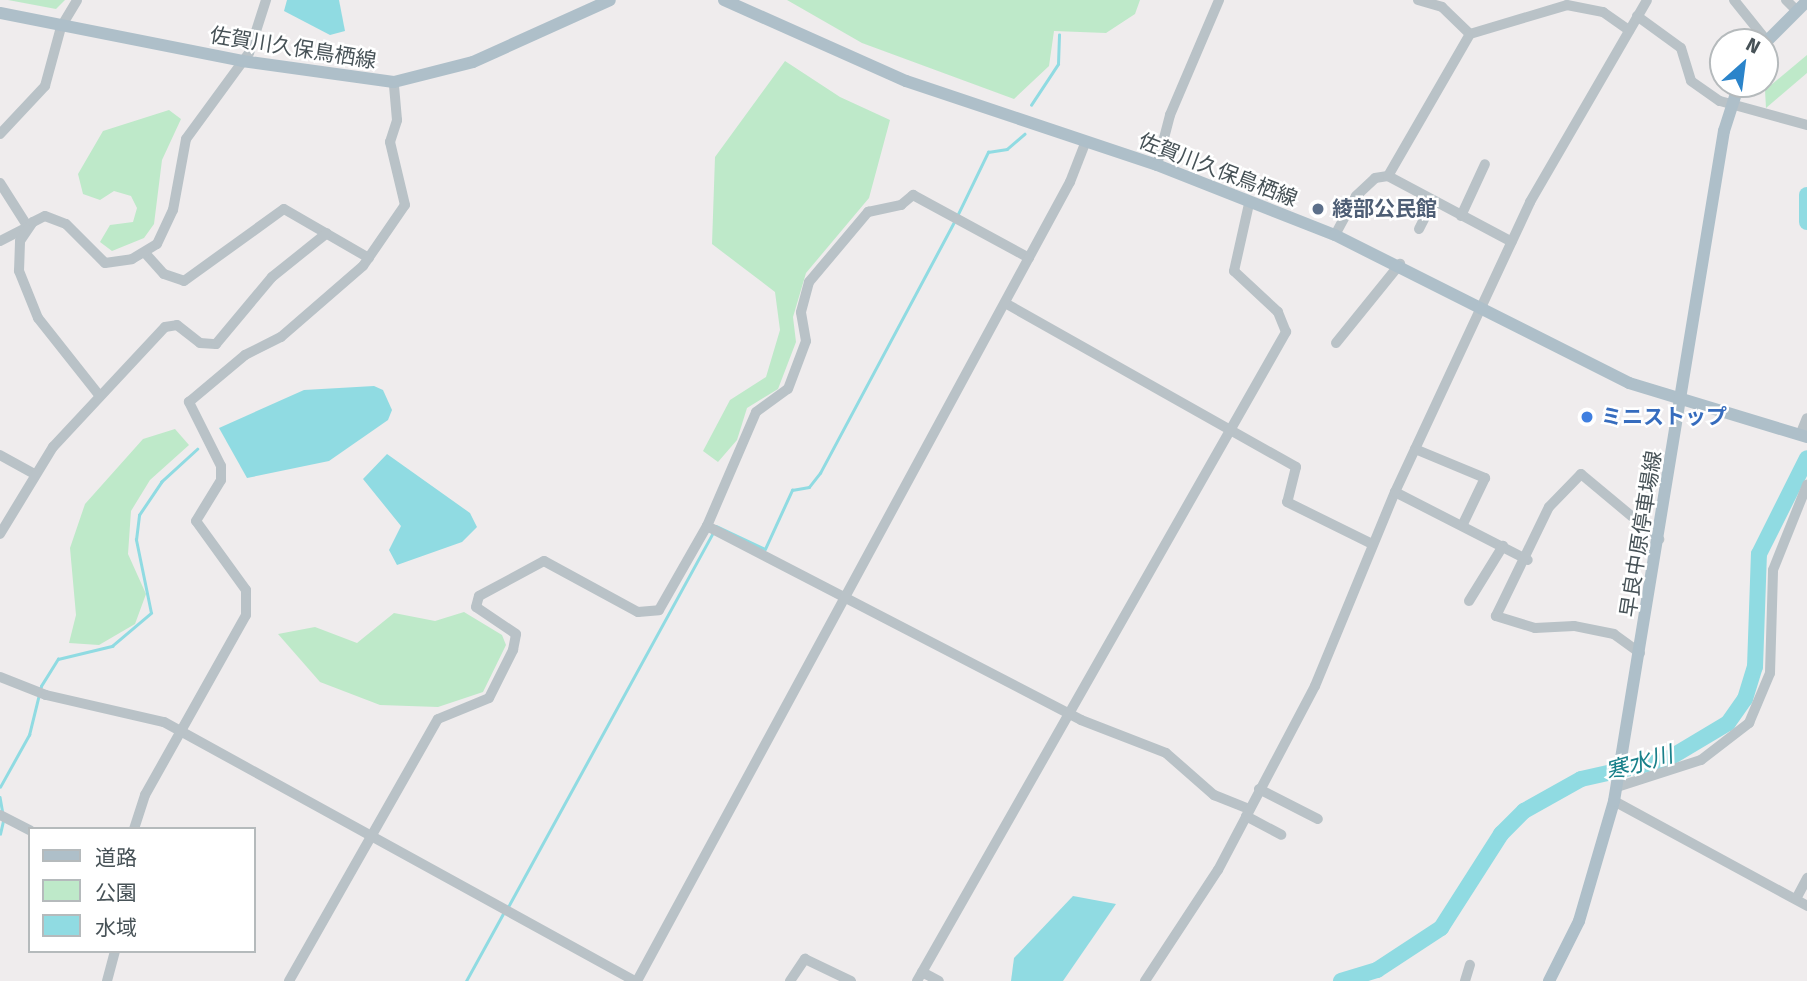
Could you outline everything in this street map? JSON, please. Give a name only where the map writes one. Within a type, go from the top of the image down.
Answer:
[{"type":"main road","name":"佐賀川久保鳥栖線","points":[[0,13],[242,61],[394,82],[473,62],[610,0]]},
{"type":"main road","name":"佐賀川久保鳥栖線","points":[[724,0],[906,81],[1157,165],[1249,204],[1335,235],[1484,306],[1608,373],[1682,404],[1803,436]]},
{"type":"main road","points":[[1779,29],[1802,6]]},
{"type":"main road","name":"早良中原停車場線","points":[[1549,981],[1580,920],[1617,787],[1735,98]]},
{"type":"street","points":[[0,134],[46,86],[61,27],[77,0]]},
{"type":"street","points":[[0,241],[28,227],[38,218],[59,220],[105,262],[145,253],[169,223],[186,139],[242,61],[266,0]]},
{"type":"street","points":[[1157,165],[1170,115],[1219,0]]},
{"type":"street","points":[[1418,0],[1442,7],[1470,34]]},
{"type":"street","points":[[1145,981],[1248,812],[1315,686],[1395,492],[1513,242],[1647,0]]},
{"type":"street","points":[[1786,0],[1802,6]]},
{"type":"street","points":[[1739,2],[1757,28]]},
{"type":"street","points":[[1388,176],[1470,34],[1567,5],[1603,12],[1629,30]]},
{"type":"street","points":[[1637,16],[1681,48],[1691,80],[1731,107],[1807,125]]},
{"type":"street","points":[[135,827],[180,730],[246,615],[246,590],[196,521],[221,480],[221,466],[189,402],[245,355],[281,337],[369,258],[408,199],[390,142],[397,120],[394,82]]},
{"type":"street","points":[[0,677],[46,695],[130,710],[180,730],[636,981],[1005,303],[1086,141]]},
{"type":"street","points":[[1461,216],[1486,164]]},
{"type":"street","points":[[1335,235],[1356,196],[1375,178],[1388,176],[1513,242]]},
{"type":"street","points":[[0,183],[28,227],[18,261],[27,296],[54,343],[100,395]]},
{"type":"street","points":[[289,981],[438,719],[489,698],[513,650],[516,634],[480,612],[478,596],[544,561],[653,614],[707,526],[756,412],[792,379],[806,341],[801,312],[815,272],[875,208],[901,205],[913,195],[1029,258]]},
{"type":"street","points":[[1419,229],[1433,202]]},
{"type":"street","points":[[939,981],[920,977],[1072,715],[1286,332],[1278,312],[1234,271],[1249,204]]},
{"type":"street","points":[[145,253],[164,274],[184,281],[225,247],[257,233],[279,209],[369,258]]},
{"type":"street","points":[[0,534],[33,474],[100,395],[171,324],[200,343],[216,344],[272,277],[327,233]]},
{"type":"street","points":[[1336,344],[1400,264]]},
{"type":"street","points":[[1005,303],[1296,467],[1287,502],[1372,544]]},
{"type":"street","points":[[1803,436],[1807,418]]},
{"type":"street","points":[[1415,449],[1485,478],[1463,524]]},
{"type":"street","points":[[0,455],[33,474]]},
{"type":"street","points":[[1640,653],[1614,634],[1574,625],[1535,628],[1496,616],[1528,559],[1549,506],[1581,474],[1659,539]]},
{"type":"street","points":[[1617,787],[1675,772],[1722,749],[1759,707],[1770,673],[1773,570],[1807,485]]},
{"type":"street","points":[[1395,492],[1528,559]]},
{"type":"street","points":[[707,526],[1072,715],[1166,753],[1214,795],[1248,812],[1281,835]]},
{"type":"street","points":[[1469,601],[1503,546]]},
{"type":"street","points":[[1259,789],[1318,819]]},
{"type":"street","points":[[1614,800],[1807,906]]},
{"type":"street","points":[[4,817],[28,829]]},
{"type":"street","points":[[1796,899],[1807,878]]},
{"type":"street","points":[[107,981],[114,953]]},
{"type":"street","points":[[790,981],[805,959],[851,981]]},
{"type":"street","points":[[1465,981],[1470,965]]},
{"type":"green space","points":[[8,0],[65,0],[56,9]]},
{"type":"green space","points":[[787,0],[1140,0],[1135,14],[1106,33],[1054,31],[1049,66],[1014,99],[862,43]]},
{"type":"green space","points":[[1807,55],[1807,73],[1779,97],[1779,78]]},
{"type":"green space","points":[[785,61],[840,97],[890,120],[869,198],[806,273],[793,317],[796,342],[778,389],[747,408],[737,440],[718,462],[703,451],[730,400],[766,377],[780,330],[775,292],[712,244],[715,157]]},
{"type":"green space","points":[[1765,98],[1778,98],[1766,108]]},
{"type":"green space","points":[[169,110],[181,119],[162,160],[154,224],[144,238],[112,251],[100,242],[110,225],[133,222],[137,208],[131,196],[114,191],[100,200],[83,194],[78,174],[103,131]]},
{"type":"green space","points":[[175,429],[189,445],[150,480],[131,511],[128,554],[146,594],[135,624],[99,645],[69,643],[76,615],[70,548],[85,504],[143,439]]},
{"type":"green space","points":[[464,612],[502,635],[506,645],[483,692],[438,707],[380,705],[320,682],[278,634],[315,627],[357,643],[394,613],[435,621]]},
{"type":"water","points":[[287,0],[339,0],[345,31],[330,35],[284,11]]},
{"type":"water","points":[[374,386],[383,390],[392,410],[388,420],[329,461],[247,478],[219,428],[304,390]]},
{"type":"water","points":[[387,454],[470,513],[477,527],[462,542],[397,565],[389,550],[401,526],[363,479]]},
{"type":"water","points":[[1073,896],[1116,904],[1063,981],[1011,981],[1014,958]]},
{"type":"waterway","points":[[1031,105],[1058,64],[1059,35]]},
{"type":"waterway","points":[[958,214],[988,152],[1007,149],[1024,134]]},
{"type":"waterway","name":"寒水川","points":[[1807,195],[1807,222]]},
{"type":"waterway","points":[[716,526],[765,549],[792,490],[809,487],[820,473],[955,220]]},
{"type":"waterway","points":[[0,787],[29,735],[41,686],[58,659],[112,646],[151,613],[136,540],[139,515],[161,482],[197,449]]},
{"type":"waterway","name":"寒水川","points":[[1341,981],[1377,970],[1441,928],[1501,834],[1524,811],[1581,779],[1666,760],[1728,723],[1745,699],[1755,667],[1759,554],[1807,458]]},
{"type":"waterway","points":[[508,907],[713,532]]},
{"type":"waterway","points":[[0,797],[3,814]]},
{"type":"waterway","points":[[0,834],[3,821]]},
{"type":"waterway","points":[[466,981],[504,912]]},
{"type":"place","name":"綾部公民館","points":[[1318,209]]},
{"type":"place","name":"ミニストップ","points":[[1587,417]]}]
